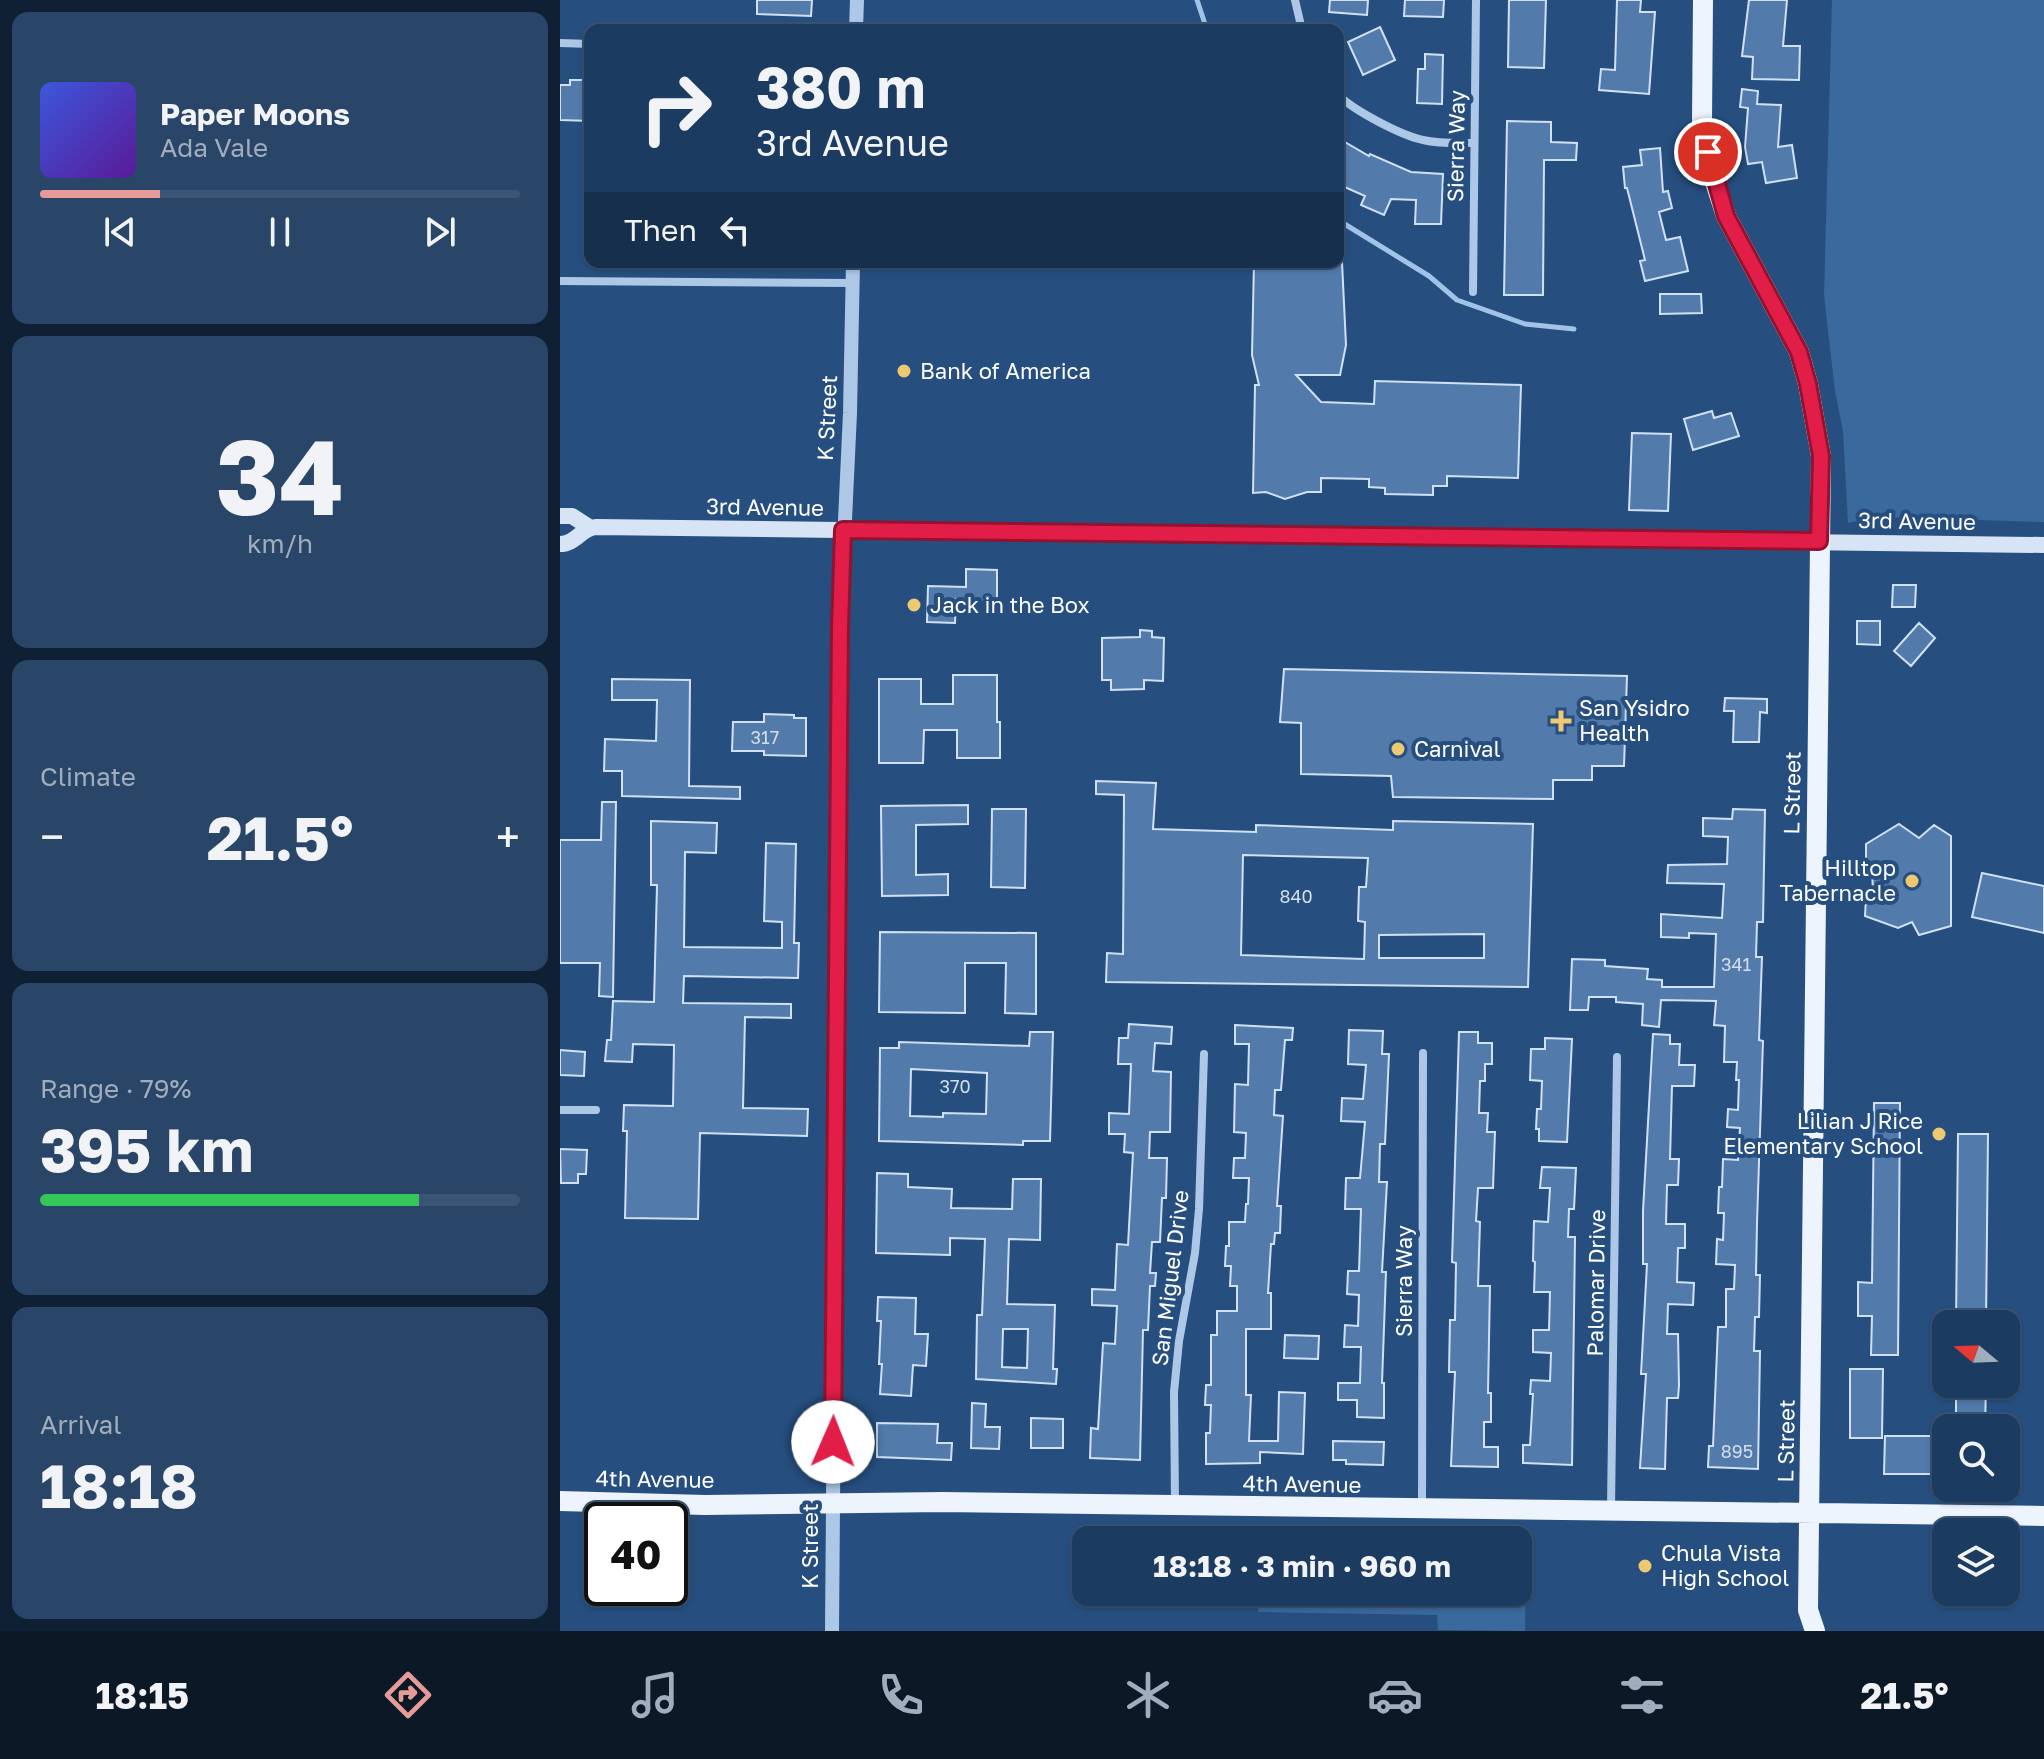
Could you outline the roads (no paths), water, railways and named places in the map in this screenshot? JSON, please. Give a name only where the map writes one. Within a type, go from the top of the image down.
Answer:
[{"type":"main road","name":"L Street","points":[[1703,0],[1702,122],[1710,163],[1726,216],[1799,352],[1821,456],[1808,1610],[1815,1631]]},
{"type":"main road","name":"3rd Avenue","points":[[560,516],[572,516],[589,527],[2044,545]]},
{"type":"main road","points":[[560,544],[570,543],[589,527]]},
{"type":"main road","name":"4th Avenue","points":[[560,1501],[705,1505],[832,1503],[2044,1516]]},
{"type":"main road","name":"L Street","points":[[1797,1631],[1808,1610]]},
{"type":"street","points":[[856,24],[857,0]]},
{"type":"street","points":[[1295,0],[1301,24]]},
{"type":"street","name":"Sierra Way","points":[[1473,292],[1476,0]]},
{"type":"street","points":[[560,43],[584,44]]},
{"type":"street","points":[[1344,101],[1351,108],[1419,139],[1440,143],[1474,143]]},
{"type":"street","name":"K Street","points":[[832,1631],[840,627],[853,268]]},
{"type":"street","points":[[560,281],[853,283]]},
{"type":"street","name":"Sierra Way","points":[[1422,1509],[1423,1053]]},
{"type":"street","name":"San Miguel Drive","points":[[1175,1507],[1174,1392],[1199,1209],[1204,1054]]},
{"type":"street","name":"Palomar Drive","points":[[1611,1511],[1617,1057]]},
{"type":"street","points":[[560,1110],[596,1110]]},
{"type":"waterway","points":[[1197,0],[1205,24]]},
{"type":"waterway","points":[[1344,224],[1429,276],[1457,300],[1525,324],[1574,329]]},
{"type":"place","name":"Bank of America","points":[[904,371]]},
{"type":"place","name":"Jack in the Box","points":[[914,605]]},
{"type":"place","name":"San Ysidro Health","points":[[1561,721]]},
{"type":"place","name":"Carnival","points":[[1398,749]]},
{"type":"place","name":"Hilltop Tabernacle","points":[[1912,881]]},
{"type":"place","name":"Lilian J Rice Elementary School","points":[[1939,1134]]},
{"type":"place","name":"Chula Vista High School","points":[[1645,1566]]}]
